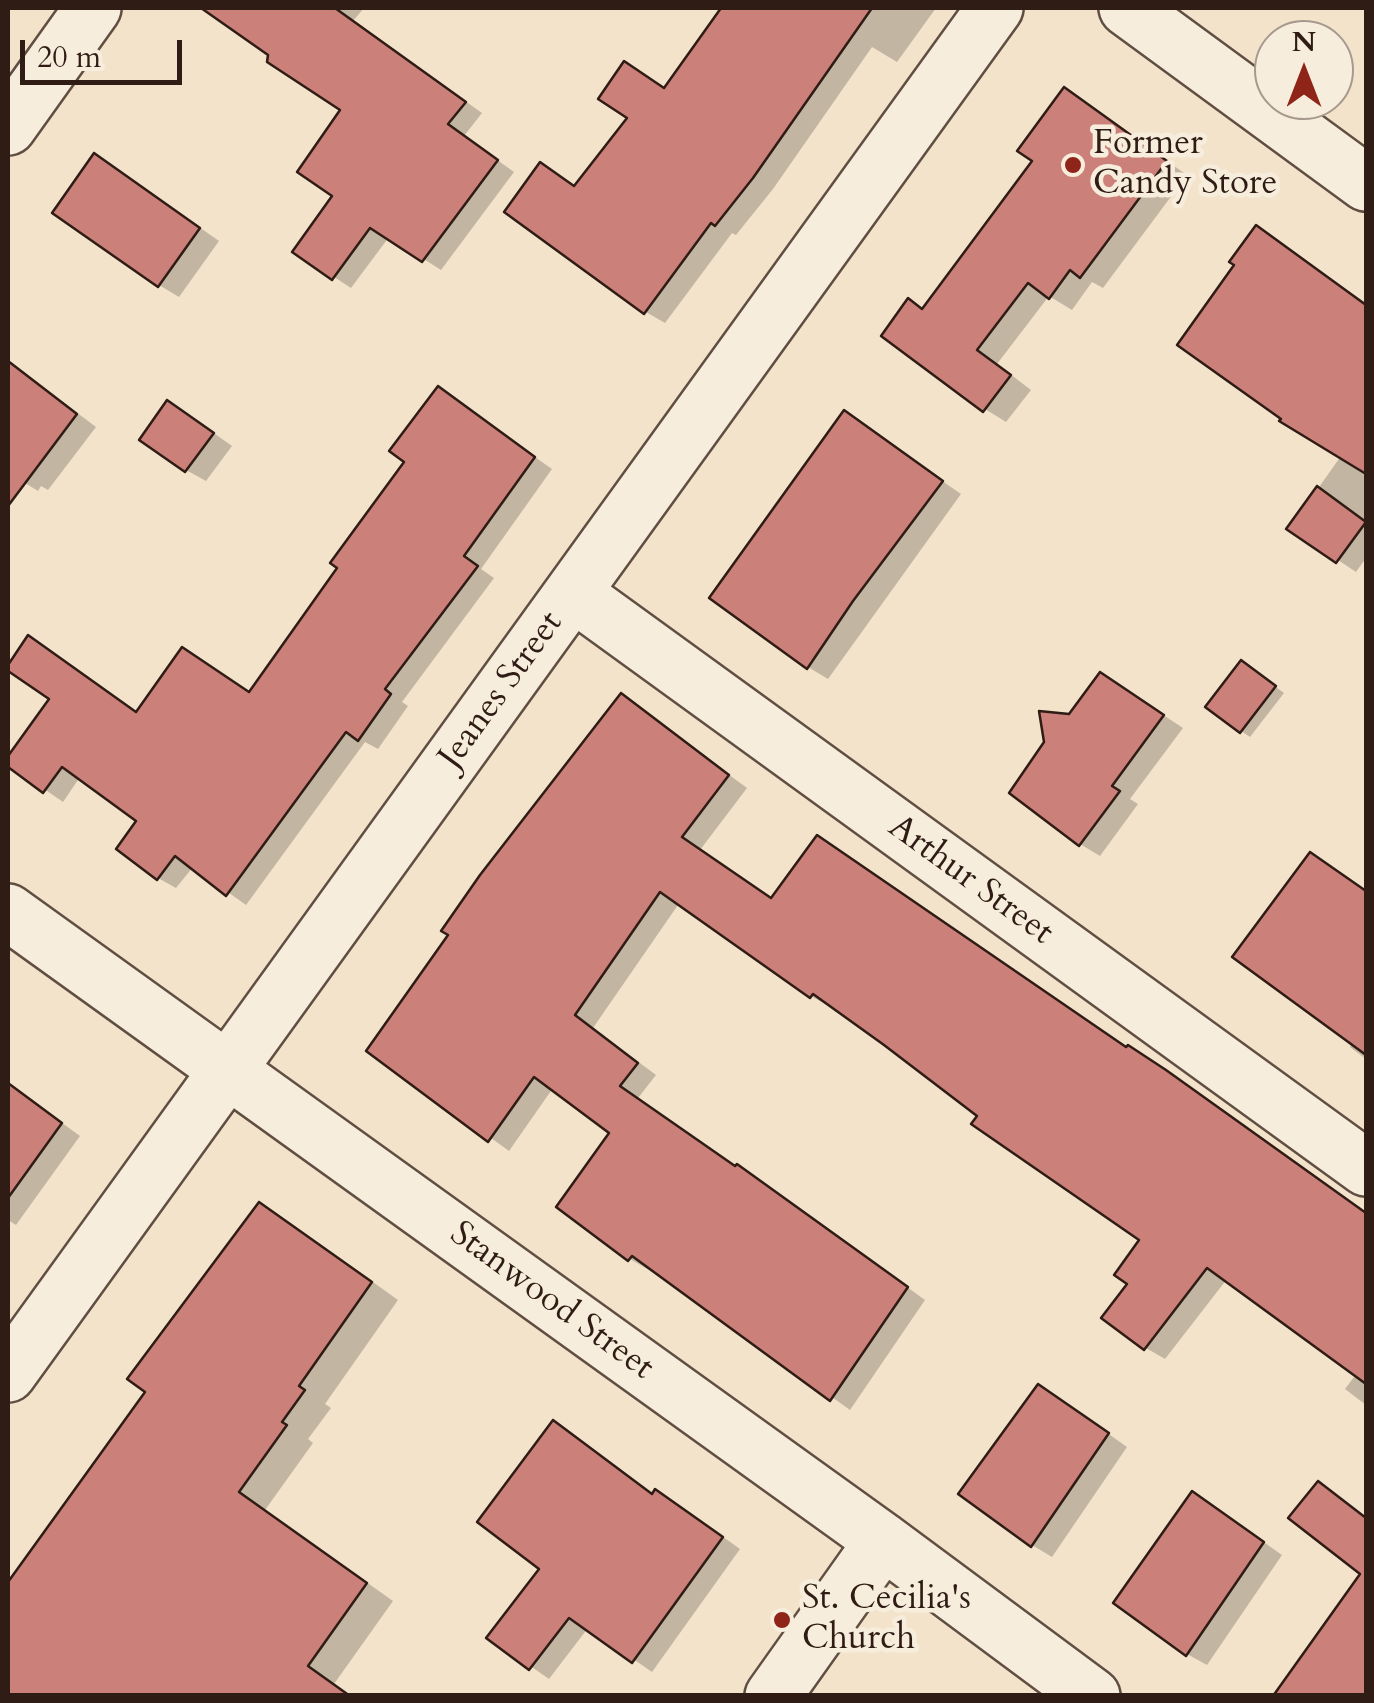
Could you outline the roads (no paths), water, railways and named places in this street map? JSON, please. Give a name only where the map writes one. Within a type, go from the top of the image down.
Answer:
[{"type":"street","points":[[8,127],[94,8]]},
{"type":"street","name":"Jeanes Street","points":[[8,1374],[995,8]]},
{"type":"street","points":[[1127,8],[1366,182]]},
{"type":"street","name":"Arthur Street","points":[[573,593],[1366,1168]]},
{"type":"street","name":"Stanwood Street","points":[[8,912],[883,1541],[1092,1696]]},
{"type":"street","points":[[773,1696],[883,1541]]},
{"type":"place","name":"Former Candy Store","points":[[1073,165]]},
{"type":"place","name":"St. Cecilia's Church","points":[[782,1620]]}]
